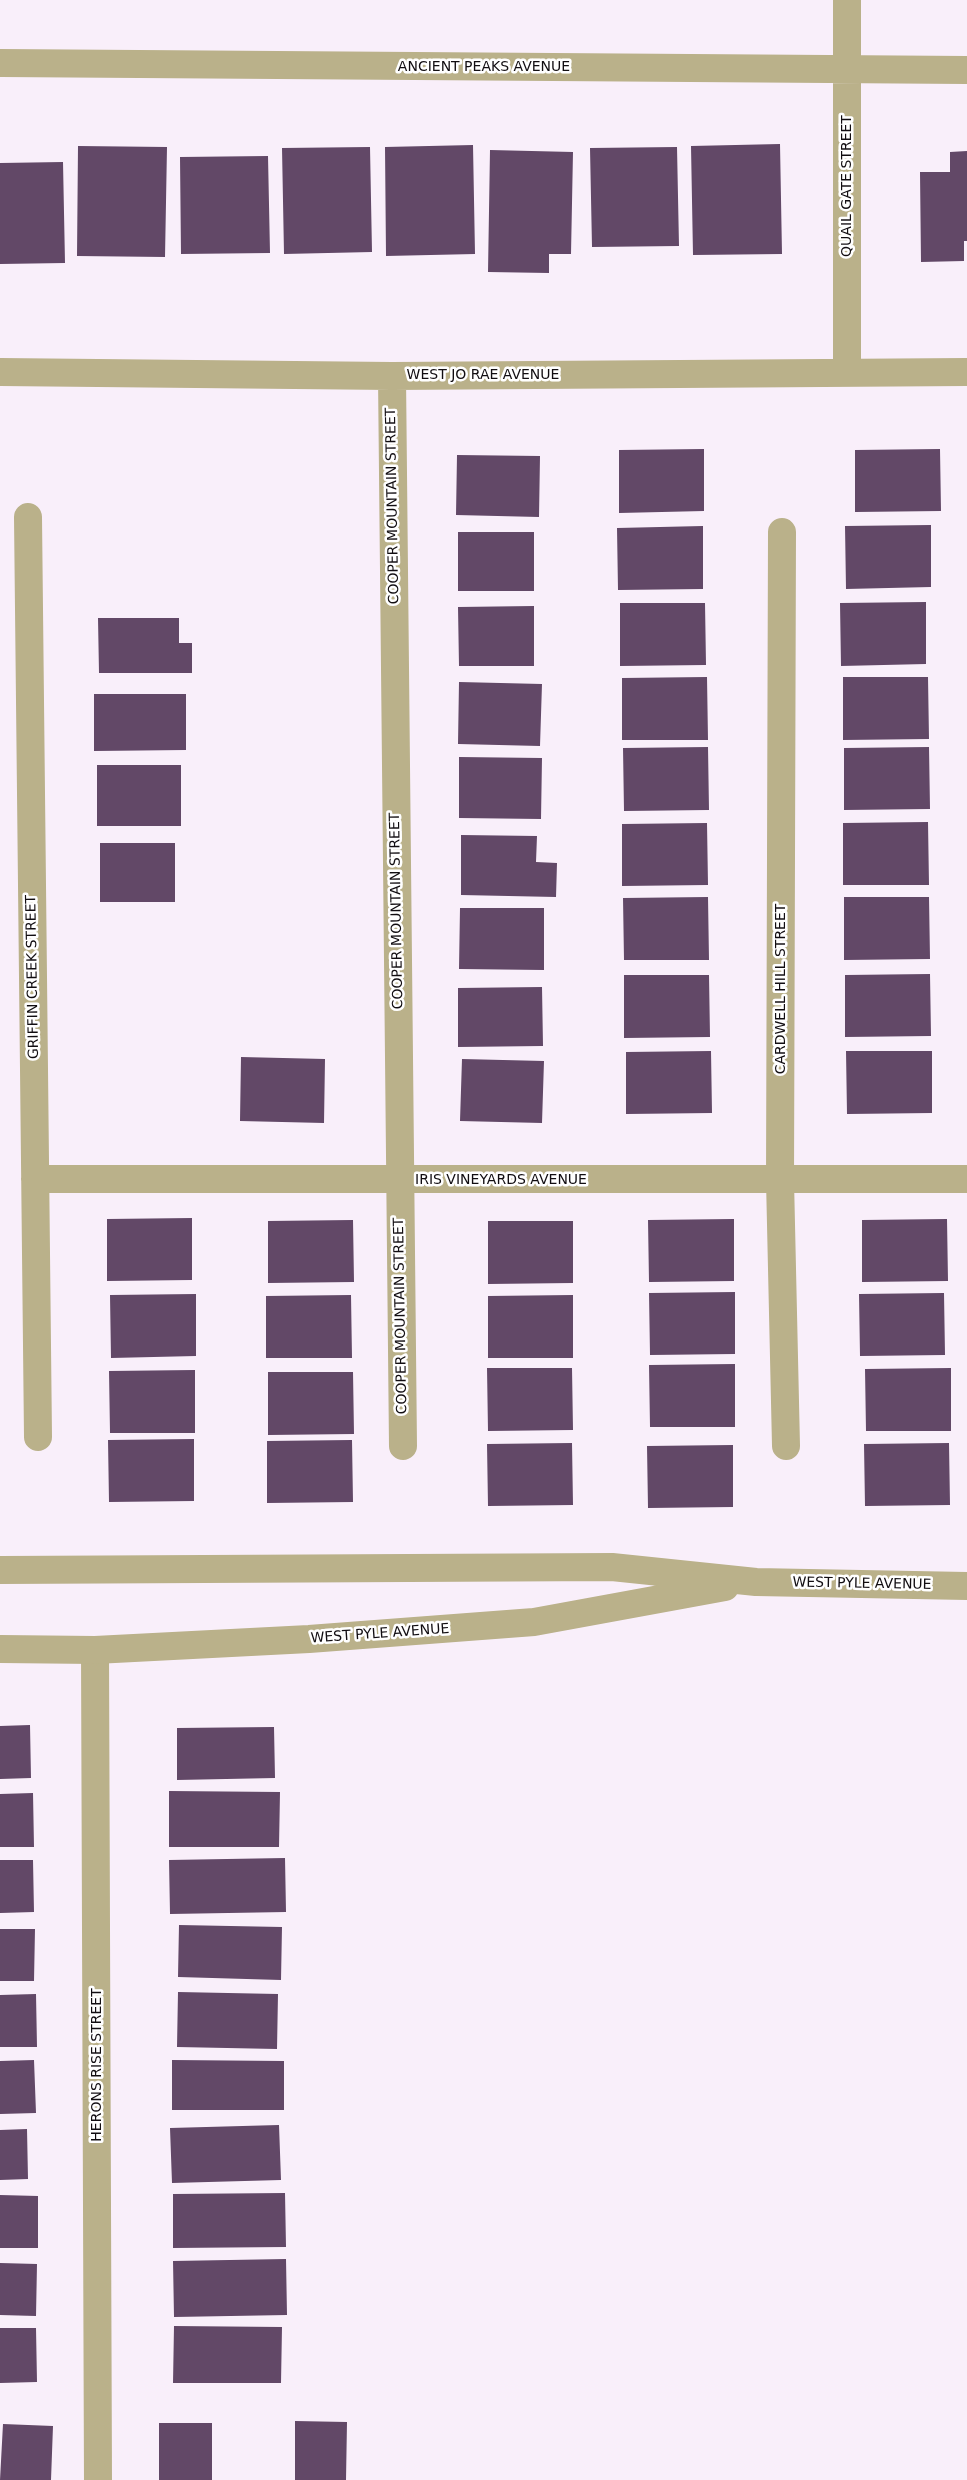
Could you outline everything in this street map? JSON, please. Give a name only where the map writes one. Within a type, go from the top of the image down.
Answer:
[{"type":"street","name":"QUAIL GATE STREET","points":[[847,0],[847,372]]},
{"type":"street","name":"ANCIENT PEAKS AVENUE","points":[[1,63],[967,70]]},
{"type":"street","name":"WEST JO RAE AVENUE","points":[[0,372],[392,376],[967,372]]},
{"type":"street","name":"COOPER MOUNTAIN STREET","points":[[392,376],[403,1446]]},
{"type":"street","name":"GRIFFIN CREEK STREET","points":[[28,517],[38,1438]]},
{"type":"street","name":"CARDWELL HILL STREET","points":[[782,532],[780,1180],[786,1446]]},
{"type":"street","name":"IRIS VINEYARDS AVENUE","points":[[35,1179],[967,1179]]},
{"type":"street","name":"WEST PYLE AVENUE","points":[[0,1570],[612,1567],[756,1582],[967,1586]]},
{"type":"street","name":"WEST PYLE AVENUE","points":[[0,1649],[95,1650],[336,1638],[534,1622],[756,1582]]},
{"type":"street","name":"HERONS RISE STREET","points":[[95,1650],[98,2480]]},
{"type":"building","points":[[780,144],[782,254],[693,255],[691,146]]},
{"type":"building","points":[[473,145],[475,254],[386,256],[385,147]]},
{"type":"building","points":[[78,146],[167,147],[165,257],[77,256]]},
{"type":"building","points":[[370,147],[372,252],[284,254],[282,148]]},
{"type":"building","points":[[677,147],[679,246],[592,247],[590,148]]},
{"type":"building","points":[[490,150],[573,152],[571,254],[549,254],[549,273],[488,272]]},
{"type":"building","points":[[967,151],[967,241],[964,241],[964,261],[921,262],[920,172],[950,172],[950,152]]},
{"type":"building","points":[[268,156],[270,253],[181,254],[180,157]]},
{"type":"building","points":[[63,162],[65,263],[0,264],[0,163]]},
{"type":"building","points":[[704,449],[704,511],[619,513],[619,450]]},
{"type":"building","points":[[940,449],[941,511],[855,512],[855,450]]},
{"type":"building","points":[[457,455],[540,456],[539,517],[456,515]]},
{"type":"building","points":[[931,525],[931,587],[846,589],[845,526]]},
{"type":"building","points":[[703,526],[703,589],[618,590],[617,528]]},
{"type":"building","points":[[458,532],[534,532],[534,591],[458,591]]},
{"type":"building","points":[[926,602],[926,664],[841,666],[840,603]]},
{"type":"building","points":[[620,603],[705,603],[706,665],[620,666]]},
{"type":"building","points":[[534,606],[534,666],[459,666],[458,607]]},
{"type":"building","points":[[98,618],[179,618],[179,643],[192,643],[192,673],[99,673]]},
{"type":"building","points":[[707,677],[708,740],[622,740],[622,678]]},
{"type":"building","points":[[843,677],[928,677],[929,739],[843,740]]},
{"type":"building","points":[[459,682],[542,684],[540,746],[458,744]]},
{"type":"building","points":[[94,694],[186,694],[186,750],[94,751]]},
{"type":"building","points":[[708,747],[709,810],[624,811],[623,748]]},
{"type":"building","points":[[929,747],[930,809],[844,810],[844,748]]},
{"type":"building","points":[[459,757],[542,758],[541,819],[459,818]]},
{"type":"building","points":[[97,765],[181,765],[181,826],[97,826]]},
{"type":"building","points":[[928,822],[929,885],[843,885],[843,823]]},
{"type":"building","points":[[707,823],[708,885],[622,886],[622,824]]},
{"type":"building","points":[[461,835],[537,836],[536,862],[557,863],[556,897],[461,895]]},
{"type":"building","points":[[100,843],[175,843],[175,902],[100,902]]},
{"type":"building","points":[[708,897],[709,960],[624,960],[623,898]]},
{"type":"building","points":[[844,897],[929,897],[930,959],[844,960]]},
{"type":"building","points":[[460,908],[544,908],[544,970],[459,969]]},
{"type":"building","points":[[930,974],[931,1036],[845,1037],[845,975]]},
{"type":"building","points":[[624,975],[709,975],[710,1037],[624,1038]]},
{"type":"building","points":[[542,987],[543,1046],[458,1047],[458,988]]},
{"type":"building","points":[[711,1051],[712,1113],[626,1114],[626,1052]]},
{"type":"building","points":[[846,1051],[932,1051],[932,1113],[847,1114]]},
{"type":"building","points":[[241,1057],[325,1059],[324,1123],[240,1121]]},
{"type":"building","points":[[462,1059],[544,1061],[542,1123],[460,1121]]},
{"type":"building","points":[[192,1218],[192,1280],[107,1281],[107,1219]]},
{"type":"building","points":[[734,1219],[734,1281],[649,1282],[648,1220]]},
{"type":"building","points":[[947,1219],[948,1281],[862,1282],[862,1220]]},
{"type":"building","points":[[353,1220],[354,1282],[268,1283],[268,1221]]},
{"type":"building","points":[[488,1221],[573,1221],[573,1283],[488,1284]]},
{"type":"building","points":[[735,1292],[735,1354],[650,1355],[649,1293]]},
{"type":"building","points":[[944,1293],[945,1355],[860,1356],[859,1294]]},
{"type":"building","points":[[196,1294],[196,1356],[111,1358],[110,1295]]},
{"type":"building","points":[[351,1295],[352,1358],[266,1358],[266,1296]]},
{"type":"building","points":[[573,1295],[573,1358],[488,1358],[488,1296]]},
{"type":"building","points":[[735,1364],[735,1427],[650,1427],[649,1365]]},
{"type":"building","points":[[487,1368],[572,1368],[573,1430],[488,1431]]},
{"type":"building","points":[[951,1368],[951,1431],[866,1431],[865,1369]]},
{"type":"building","points":[[195,1370],[195,1433],[110,1433],[109,1371]]},
{"type":"building","points":[[268,1372],[353,1372],[354,1434],[268,1435]]},
{"type":"building","points":[[194,1439],[194,1501],[109,1502],[108,1440]]},
{"type":"building","points":[[352,1440],[353,1502],[267,1503],[267,1441]]},
{"type":"building","points":[[572,1443],[573,1505],[488,1506],[487,1444]]},
{"type":"building","points":[[949,1443],[950,1505],[865,1506],[864,1444]]},
{"type":"building","points":[[733,1445],[733,1507],[648,1508],[647,1446]]},
{"type":"building","points":[[30,1725],[31,1778],[0,1779],[0,1726]]},
{"type":"building","points":[[274,1727],[275,1778],[177,1780],[177,1728]]},
{"type":"building","points":[[169,1791],[280,1792],[279,1847],[169,1847]]},
{"type":"building","points":[[33,1793],[34,1847],[0,1847],[0,1794]]},
{"type":"building","points":[[285,1858],[286,1912],[170,1914],[169,1860]]},
{"type":"building","points":[[0,1860],[33,1860],[34,1912],[0,1913]]},
{"type":"building","points":[[179,1925],[282,1927],[281,1980],[178,1977]]},
{"type":"building","points":[[0,1929],[35,1929],[34,1981],[0,1981]]},
{"type":"building","points":[[178,1992],[278,1994],[277,2049],[177,2047]]},
{"type":"building","points":[[36,1994],[37,2047],[0,2047],[0,1995]]},
{"type":"building","points":[[34,2060],[36,2113],[0,2114],[0,2061]]},
{"type":"building","points":[[172,2060],[284,2061],[284,2110],[172,2110]]},
{"type":"building","points":[[279,2125],[281,2180],[172,2183],[170,2128]]},
{"type":"building","points":[[27,2129],[28,2179],[0,2180],[0,2130]]},
{"type":"building","points":[[285,2193],[286,2247],[173,2248],[173,2194]]},
{"type":"building","points":[[0,2195],[38,2196],[38,2248],[0,2248]]},
{"type":"building","points":[[286,2259],[287,2315],[174,2317],[173,2261]]},
{"type":"building","points":[[0,2263],[37,2264],[36,2316],[0,2315]]},
{"type":"building","points":[[174,2326],[282,2327],[281,2383],[173,2383]]},
{"type":"building","points":[[0,2328],[36,2328],[37,2382],[0,2383]]},
{"type":"building","points":[[295,2421],[347,2422],[346,2480],[295,2480]]},
{"type":"building","points":[[159,2423],[212,2423],[212,2480],[159,2480]]},
{"type":"building","points":[[3,2424],[53,2426],[51,2480],[0,2480]]}]
